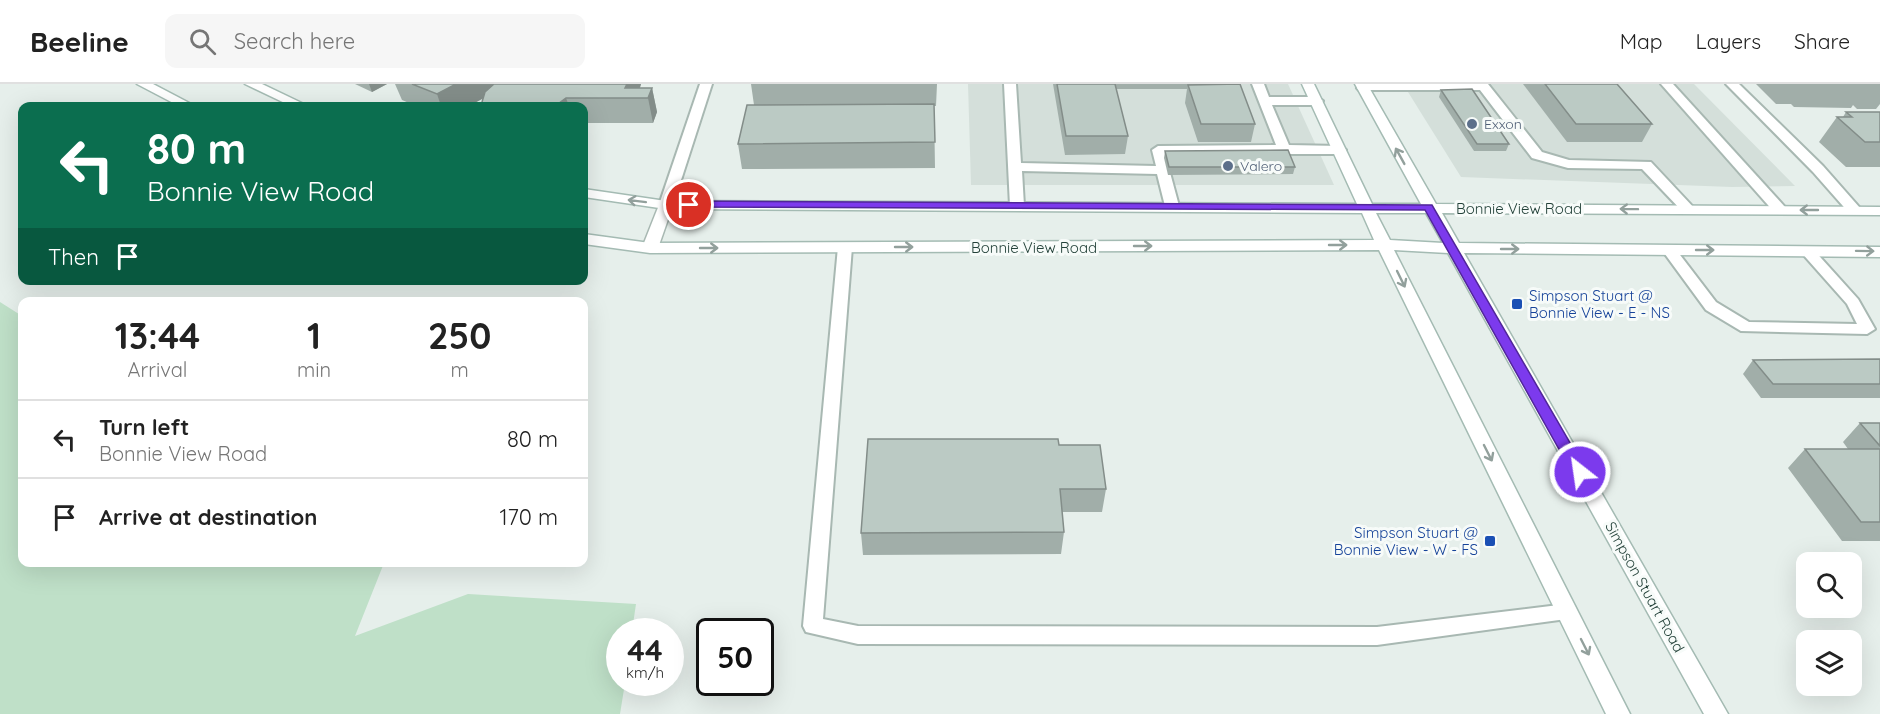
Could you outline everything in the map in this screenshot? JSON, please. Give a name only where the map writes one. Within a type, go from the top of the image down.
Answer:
[{"type":"main road","points":[[143,84],[180,102]]},
{"type":"main road","points":[[251,84],[292,102]]},
{"type":"main road","points":[[1308,84],[1385,245],[1618,714]]},
{"type":"main road","name":"Simpson Stuart Road","points":[[1362,86],[1428,207],[1716,714]]},
{"type":"main road","name":"Bonnie View Road","points":[[588,194],[666,205],[1880,211]]},
{"type":"main road","points":[[650,248],[666,205]]},
{"type":"main road","name":"Bonnie View Road","points":[[588,240],[650,248],[1385,245],[1452,248],[1880,252]]},
{"type":"lane","points":[[666,205],[706,84]]},
{"type":"lane","points":[[1010,84],[1017,206]]},
{"type":"lane","points":[[1258,84],[1284,149]]},
{"type":"lane","points":[[1667,84],[1780,210]]},
{"type":"lane","points":[[1732,84],[1818,169],[1855,210]]},
{"type":"lane","points":[[1362,86],[1484,86],[1537,155],[1568,164],[1646,165],[1688,209]]},
{"type":"lane","points":[[1265,101],[1317,101]]},
{"type":"lane","points":[[1172,206],[1158,150],[1341,150]]},
{"type":"lane","points":[[1015,167],[1163,170]]},
{"type":"lane","points":[[845,247],[813,626],[858,635],[1377,636],[1567,612]]},
{"type":"lane","points":[[1669,250],[1712,306],[1746,327],[1867,329],[1853,302],[1807,251]]},
{"type":"shaded area","points":[[968,84],[1288,84],[1334,185],[971,185]]},
{"type":"shaded area","points":[[1403,84],[1694,84],[1795,186],[1732,187],[1461,177]]},
{"type":"green space","points":[[0,302],[18,313],[18,567],[382,567],[355,636],[468,594],[636,604],[634,618],[606,618],[606,696],[623,696],[620,714],[0,714]]},
{"type":"building","points":[[412,84],[456,84],[437,94]]},
{"type":"building","points":[[494,84],[627,84],[625,88],[652,88],[648,98],[566,98],[560,102],[482,102],[485,92]]},
{"type":"building","points":[[1057,84],[1115,84],[1128,136],[1066,136]]},
{"type":"building","points":[[1240,84],[1255,124],[1201,124],[1188,85]]},
{"type":"building","points":[[1545,84],[1617,84],[1652,124],[1576,124]]},
{"type":"building","name":"Exxon","points":[[1472,89],[1509,144],[1477,144],[1441,90]]},
{"type":"building","points":[[934,104],[935,142],[738,144],[747,105]]},
{"type":"building","points":[[1846,112],[1880,112],[1880,142],[1865,142],[1837,117],[1852,117]]},
{"type":"building","points":[[1288,150],[1295,167],[1169,167],[1165,151]]},
{"type":"building","points":[[1880,359],[1880,384],[1773,384],[1753,360]]},
{"type":"building","points":[[1860,423],[1880,423],[1880,446]]},
{"type":"building","points":[[868,439],[1058,439],[1059,445],[1100,445],[1106,489],[1060,489],[1064,532],[861,533]]},
{"type":"building","points":[[1805,449],[1880,449],[1880,522],[1861,522]]},
{"type":"place","name":"Exxon","points":[[1472,124]]},
{"type":"place","name":"Valero","points":[[1228,166]]},
{"type":"place","name":"Simpson Stuart @ Bonnie View - E - NS","points":[[1517,304]]},
{"type":"place","name":"Simpson Stuart @ Bonnie View - W - FS","points":[[1490,541]]},
{"type":"route","points":[[689,205],[1428,207],[1580,472]]}]
